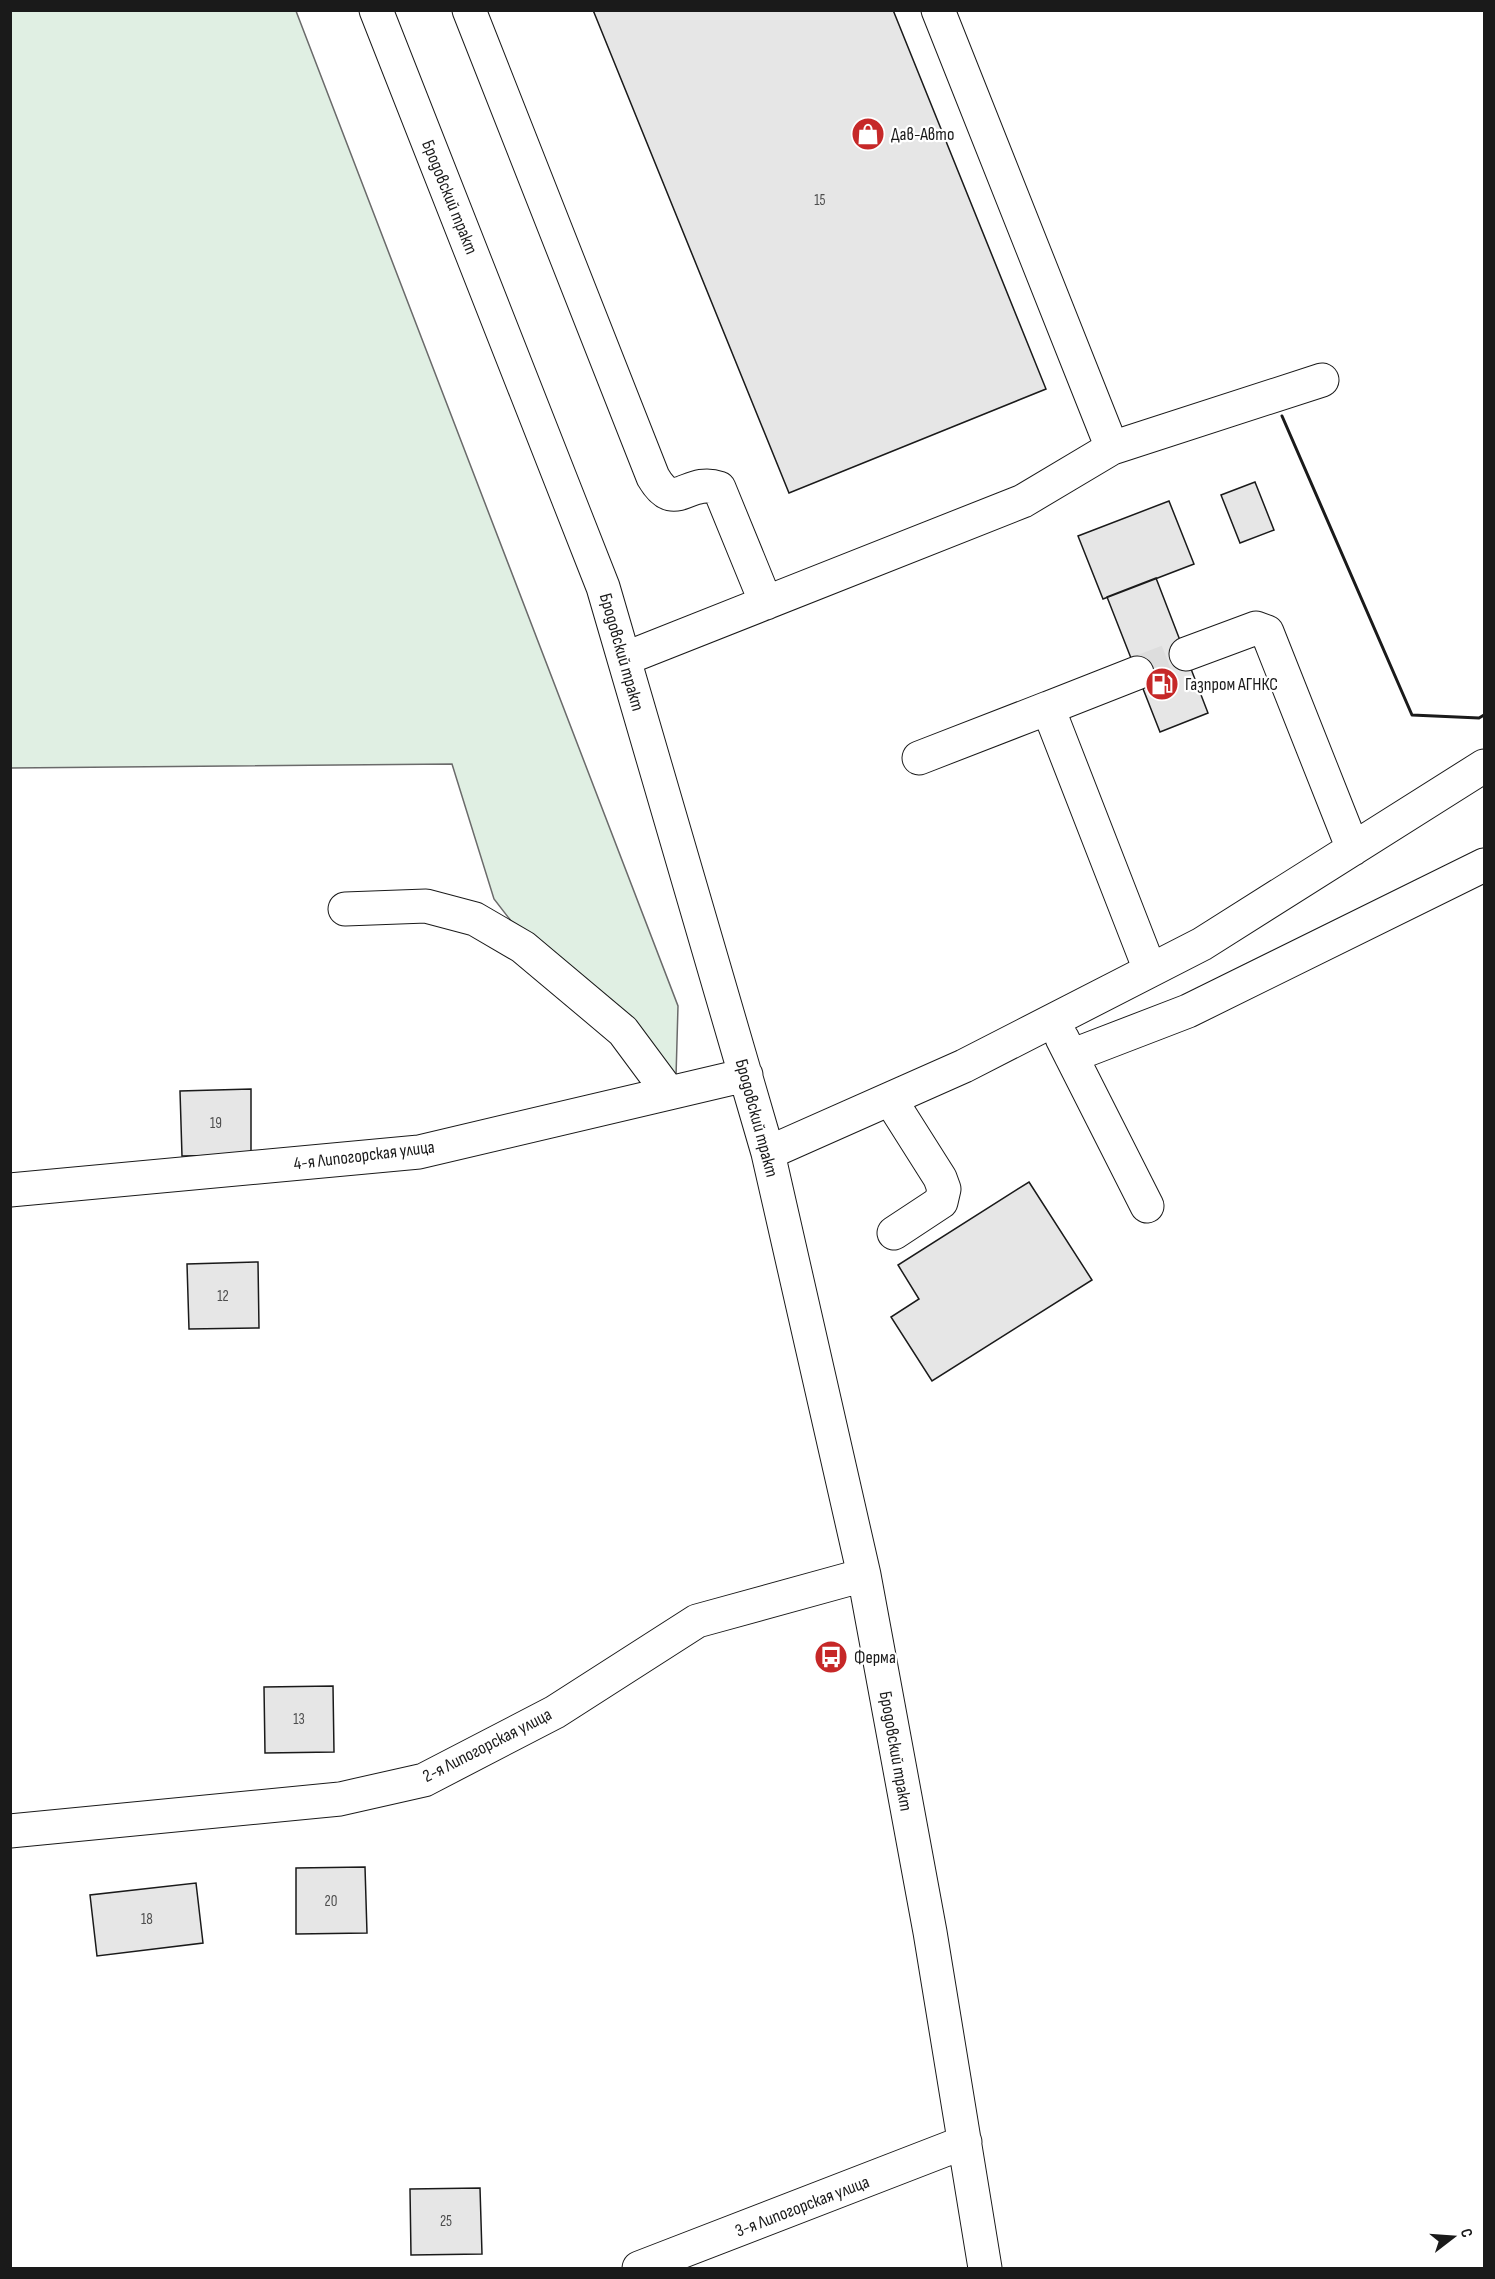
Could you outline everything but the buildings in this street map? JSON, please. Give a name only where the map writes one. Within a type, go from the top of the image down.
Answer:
[{"type":"street","name":"Бродовский тракт","points":[[376,10],[603,587],[768,1153],[864,1575],[930,1932],[985,2268]]},
{"type":"street","points":[[469,10],[653,477],[662,492],[671,495],[709,484],[719,488],[766,603]]},
{"type":"street","points":[[939,10],[1112,448]]},
{"type":"street","points":[[624,659],[1023,501],[1112,448],[1322,380]]},
{"type":"street","points":[[1186,654],[1256,628],[1267,632],[1353,849]]},
{"type":"street","points":[[919,758],[1137,673]]},
{"type":"street","points":[[1048,708],[1150,970]]},
{"type":"street","points":[[768,1153],[964,1066],[1202,944],[1485,766]]},
{"type":"street","points":[[1071,1056],[1188,1011],[1485,865]]},
{"type":"street","points":[[345,909],[426,906],[475,919],[522,947],[623,1031],[669,1093]]},
{"type":"street","points":[[1053,1020],[1147,1206]]},
{"type":"street","name":"4-я Липогорская улица","points":[[10,1190],[418,1152],[746,1075]]},
{"type":"street","points":[[890,1099],[940,1178],[944,1189],[941,1202],[894,1233]]},
{"type":"street","name":"2-я Липогорская улица","points":[[10,1831],[340,1799],[424,1780],[555,1712],[697,1621],[864,1575]]},
{"type":"street","name":"3-я Липогорская улица","points":[[639,2268],[965,2142]]},
{"type":"green space","points":[[10,11],[296,11],[678,1006],[676,1077],[584,1015],[494,899],[452,764],[11,768]]},
{"type":"tunnel","points":[[1137,673],[1186,654]]},
{"type":"wall","points":[[1282,416],[1412,715],[1479,718],[1484,715]]},
{"type":"place","name":"Дав-Авто","points":[[868,134]]},
{"type":"place","name":"Газпром АГНКС","points":[[1162,684]]},
{"type":"place","name":"Ферма","points":[[831,1657]]}]
